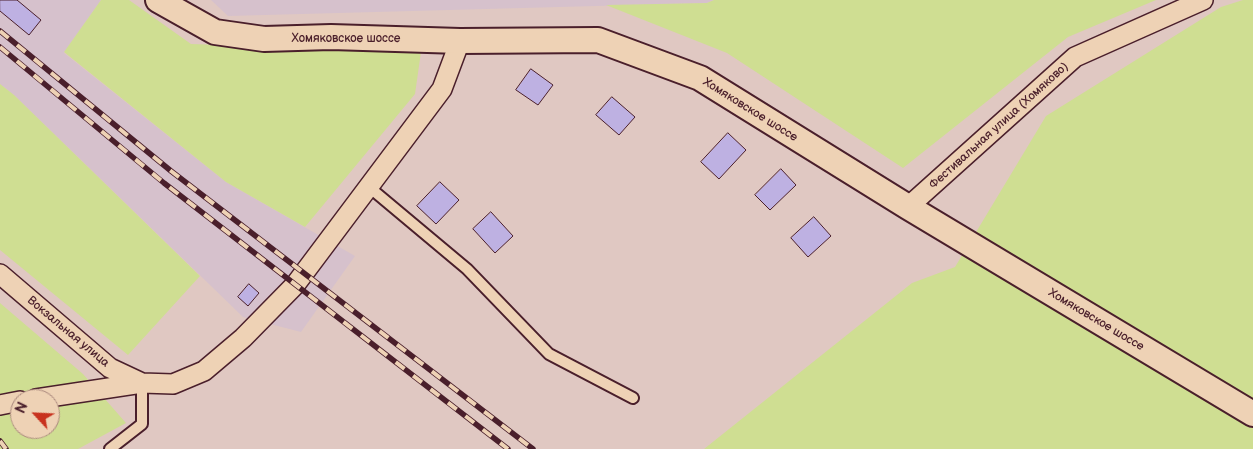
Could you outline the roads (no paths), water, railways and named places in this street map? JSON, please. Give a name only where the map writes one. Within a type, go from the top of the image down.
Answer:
[{"type":"street","name":"Хомяковское шоссе","points":[[158,0],[215,32],[264,39],[331,37],[460,41],[598,40],[700,78],[908,208],[1253,414]]},
{"type":"street","name":"Фестивальная улица (Хомяково)","points":[[908,208],[1075,57],[1203,0]]},
{"type":"street","points":[[60,395],[142,383],[173,384],[204,371],[243,338],[295,285],[442,89],[460,41]]},
{"type":"street","name":"Вокзальная улица","points":[[0,274],[110,368],[142,383]]},
{"type":"lane","points":[[369,187],[467,269],[549,354],[633,398]]},
{"type":"lane","points":[[110,449],[142,424],[142,383]]},
{"type":"railway","points":[[0,31],[171,171],[533,449]]},
{"type":"railway","points":[[0,47],[164,183],[508,449]]},
{"type":"railway","points":[[0,441],[6,449]]}]
